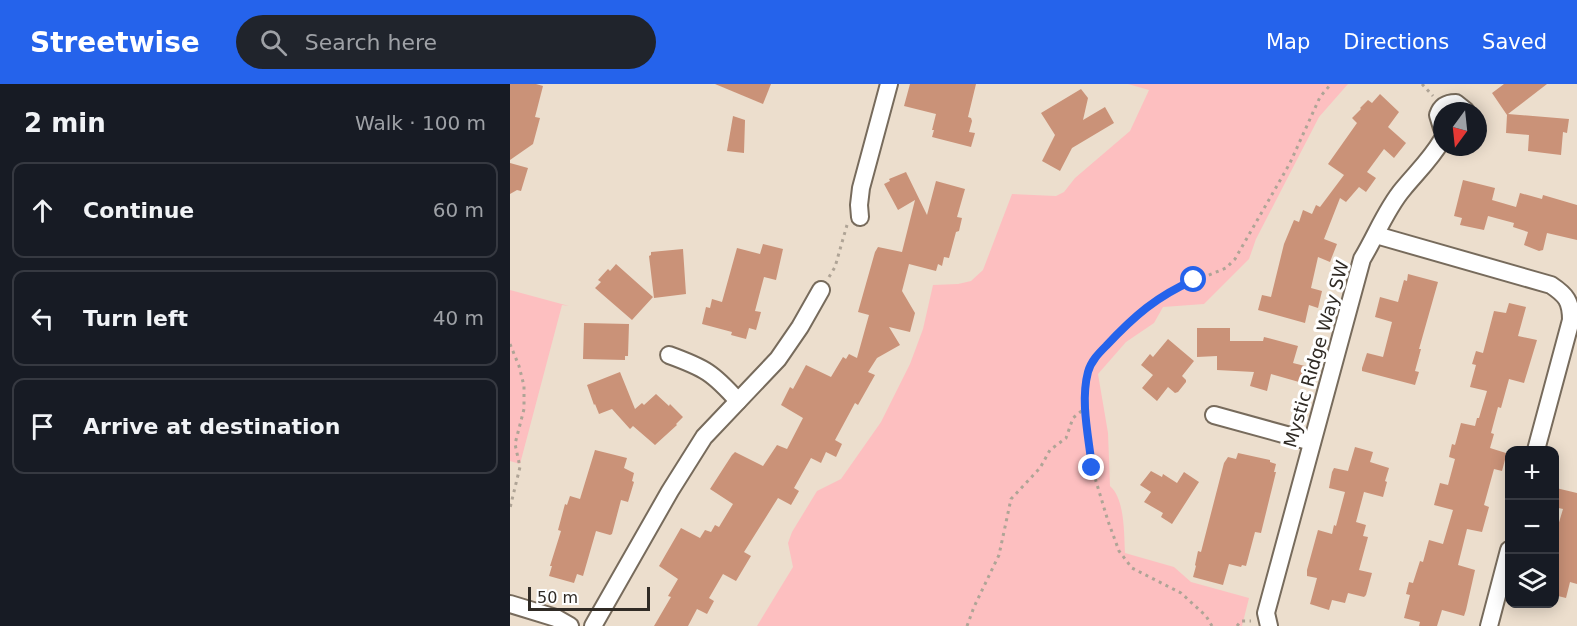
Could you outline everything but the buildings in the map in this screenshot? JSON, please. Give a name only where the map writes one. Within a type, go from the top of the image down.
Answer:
[{"type":"street","points":[[859,211],[861,188],[889,84]]},
{"type":"street","name":"Mystic Ridge Way SW","points":[[1269,626],[1266,613],[1362,259],[1391,206],[1433,154]]},
{"type":"street","points":[[1376,235],[1551,285],[1567,296],[1571,307],[1571,320],[1537,446]]},
{"type":"street","points":[[593,626],[687,462],[704,437],[784,350],[821,290]]},
{"type":"street","points":[[669,355],[707,370],[718,378],[738,401]]},
{"type":"street","points":[[1214,415],[1312,442]]},
{"type":"street","points":[[1489,626],[1508,554]]},
{"type":"street","points":[[510,604],[556,618],[570,626]]},
{"type":"path","points":[[1212,626],[1206,615],[1181,593],[1132,568],[1119,551],[1092,468],[1085,408],[1086,384],[1091,363],[1140,312],[1170,291],[1226,268],[1235,260],[1290,164],[1320,97],[1331,84]]},
{"type":"path","points":[[821,290],[835,267],[847,225],[859,211]]},
{"type":"path","points":[[510,344],[524,386],[524,409],[515,444],[520,467],[510,508]]},
{"type":"path","points":[[968,626],[974,607],[999,555],[1011,499],[1040,468],[1050,450],[1066,438],[1073,418],[1085,408]]},
{"type":"shaded area","points":[[1128,84],[1348,84],[1319,117],[1256,239],[1249,259],[1204,304],[1163,307],[1154,323],[1126,342],[1098,374],[1108,433],[1110,486],[1119,499],[1124,527],[1125,553],[1174,567],[1191,582],[1249,598],[1242,626],[757,626],[793,567],[788,543],[792,532],[817,491],[841,479],[881,422],[910,364],[923,329],[933,285],[971,281],[983,270],[1012,194],[1056,196],[1064,192],[1075,178],[1130,131],[1149,90]]},
{"type":"shaded area","points":[[510,290],[569,306],[562,305],[520,464],[510,461]]},
{"type":"route","points":[[1092,468],[1085,408],[1086,384],[1091,363],[1140,312],[1170,291],[1194,280]]}]
